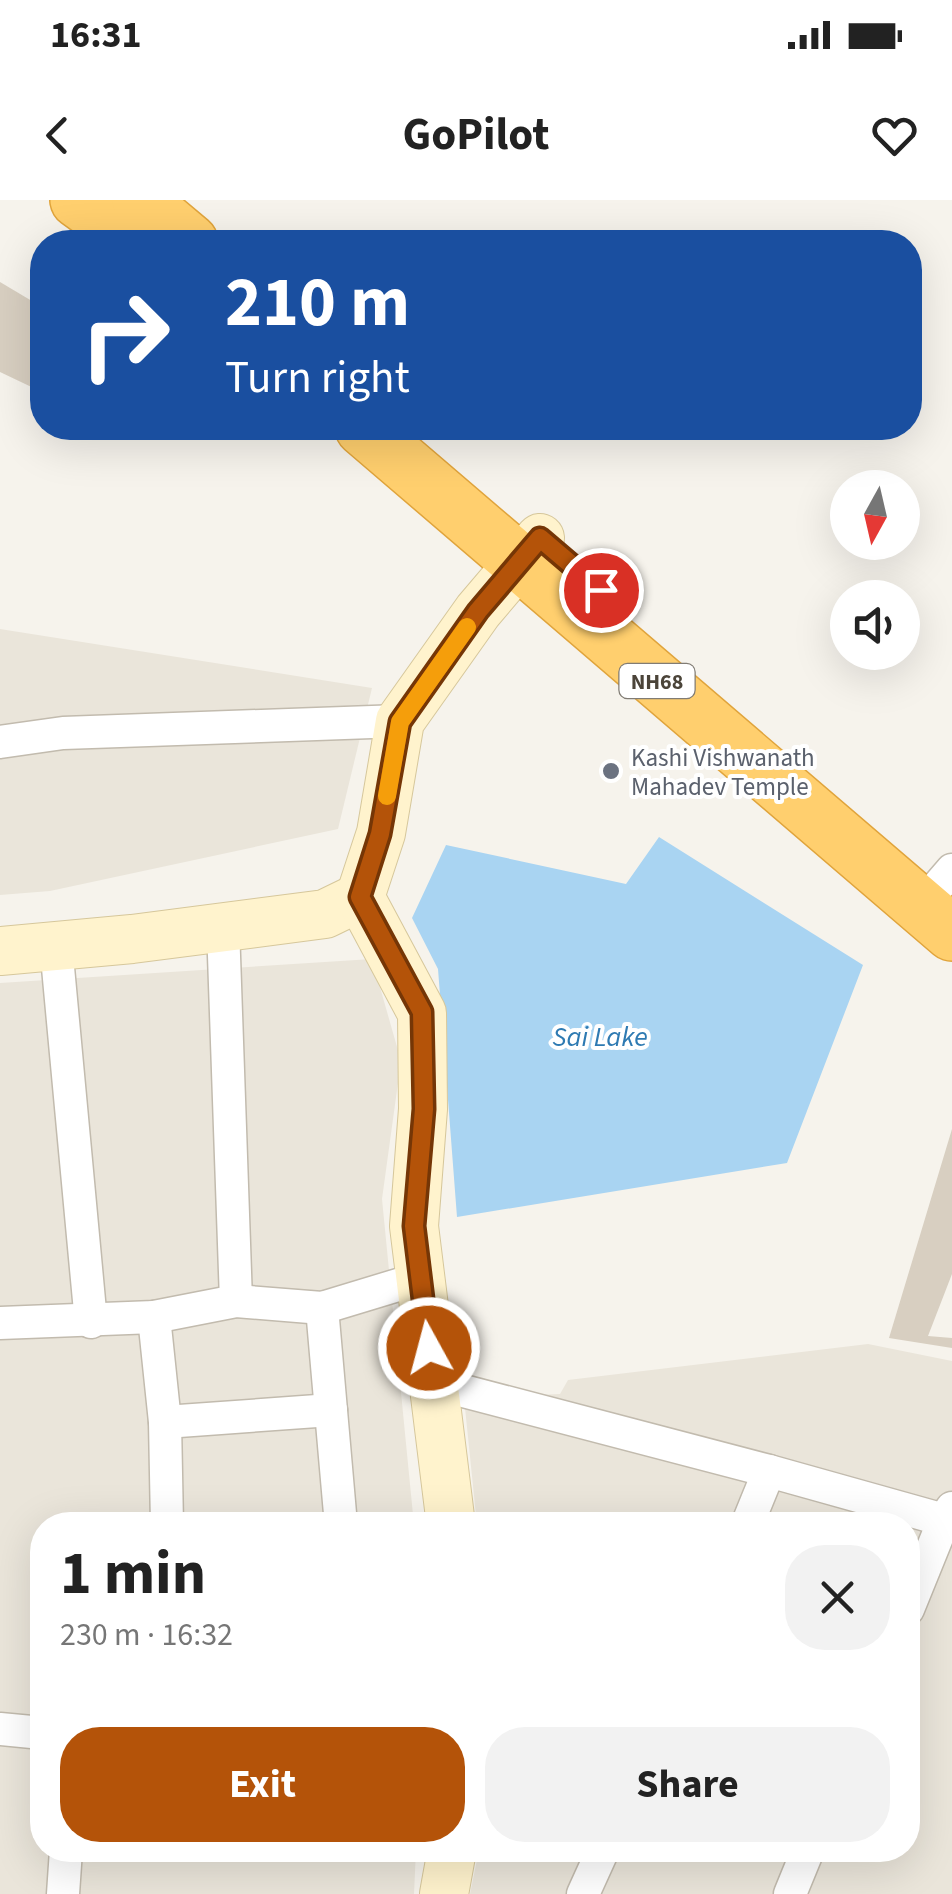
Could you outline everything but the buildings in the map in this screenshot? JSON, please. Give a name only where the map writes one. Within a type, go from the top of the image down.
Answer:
[{"type":"highway","points":[[78,200],[119,230]]},
{"type":"highway","points":[[140,200],[176,230]]},
{"type":"highway","name":"NH68","points":[[379,440],[530,550],[944,895]]},
{"type":"highway","name":"NH68","points":[[421,440],[530,550]]},
{"type":"street","points":[[449,1512],[414,1226],[424,1109],[422,1012],[360,897],[380,834],[400,722],[478,611],[530,550]]},
{"type":"street","points":[[0,742],[63,733],[400,722]]},
{"type":"street","points":[[0,951],[325,914],[360,897]]},
{"type":"street","points":[[223,927],[236,1300]]},
{"type":"street","points":[[56,946],[92,1322]]},
{"type":"street","points":[[0,1323],[154,1317],[236,1300],[322,1308],[421,1278]]},
{"type":"street","points":[[322,1308],[341,1512]]},
{"type":"street","points":[[154,1317],[165,1422],[167,1512]]},
{"type":"street","points":[[433,1383],[948,1514],[920,1580]]},
{"type":"street","points":[[165,1422],[331,1410]]},
{"type":"street","points":[[752,1512],[769,1471]]},
{"type":"street","points":[[0,1729],[30,1732]]},
{"type":"street","points":[[63,1894],[65,1862]]},
{"type":"street","points":[[444,1894],[450,1862]]},
{"type":"street","points":[[582,1894],[597,1862]]},
{"type":"street","points":[[790,1894],[803,1862]]},
{"type":"shaded area","points":[[0,629],[372,688],[338,829],[50,891],[0,895]]},
{"type":"shaded area","points":[[372,959],[401,1061],[382,1199],[413,1512],[30,1512],[30,1862],[415,1862],[414,1894],[0,1894],[0,983]]},
{"type":"shaded area","points":[[868,1344],[952,1361],[952,1894],[470,1894],[477,1862],[920,1862],[920,1512],[476,1512],[464,1398],[560,1394],[568,1380]]},
{"type":"water","name":"Sai Lake","points":[[659,837],[863,965],[787,1163],[457,1217],[438,969],[412,918],[446,845],[626,884]]},
{"type":"slow traffic","points":[[387,796],[400,722],[467,627]]},
{"type":"place","name":"Kashi Vishwanath Mahadev Temple","points":[[611,771]]},
{"type":"route","points":[[429,1348],[414,1226],[424,1109],[422,1012],[360,897],[380,834],[400,722],[478,611],[540,538],[601,590]]}]
